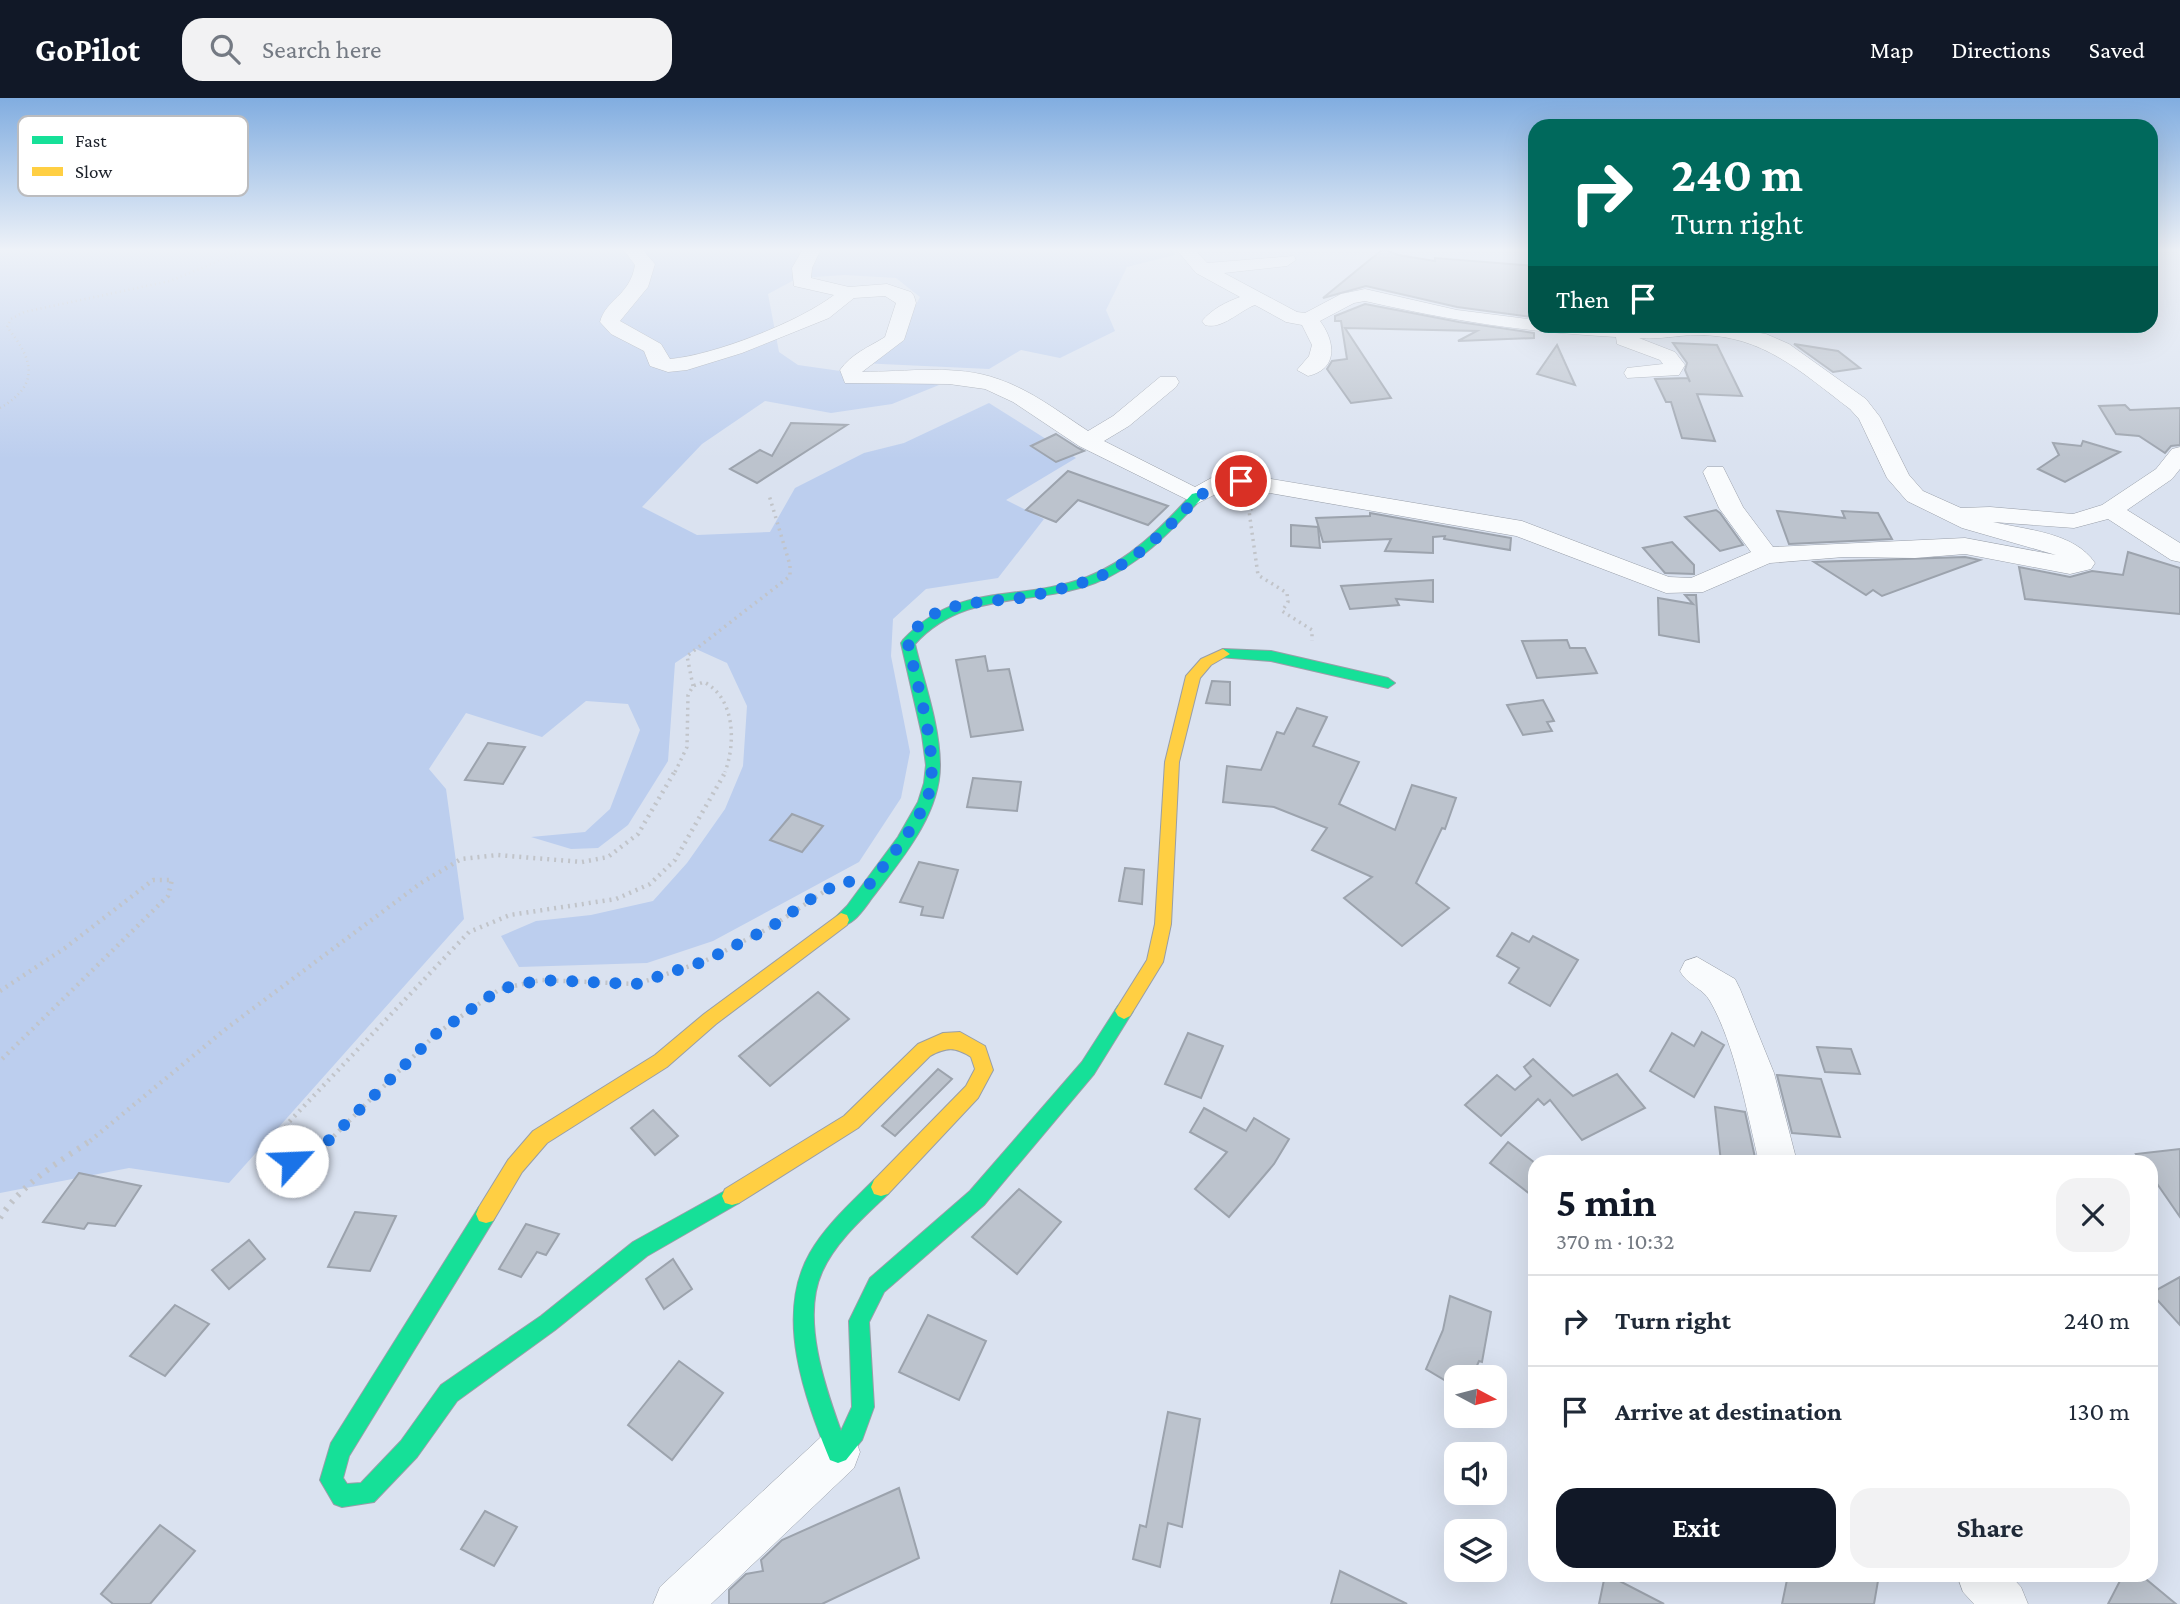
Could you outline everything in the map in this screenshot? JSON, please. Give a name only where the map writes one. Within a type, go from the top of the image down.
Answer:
[{"type":"street","points":[[611,319],[618,330],[654,348],[657,362],[668,366],[687,364],[736,349],[809,319]]},
{"type":"street","points":[[901,319],[894,340],[858,362],[851,370],[853,378],[950,378],[990,383],[1021,397],[1087,441],[1196,497]]},
{"type":"street","points":[[1308,319],[1320,333],[1323,349],[1321,358],[1308,370]]},
{"type":"street","points":[[1490,319],[1528,323]]},
{"type":"street","points":[[1611,333],[1634,346],[1668,356],[1674,365],[1671,370],[1635,373]]},
{"type":"street","points":[[838,1452],[820,1407],[803,1330],[810,1275],[839,1230],[972,1092],[984,1070],[978,1052],[960,1040],[943,1041],[924,1050],[851,1122],[640,1249],[548,1323],[449,1394],[409,1449],[366,1494],[342,1496],[331,1480],[339,1451],[515,1166],[540,1137],[661,1061],[710,1019],[853,911],[905,838],[928,795],[933,767],[908,643],[913,630],[936,613],[965,603],[1022,597],[1089,581],[1133,557],[1172,523],[1196,497],[1221,482],[1241,481],[1536,532],[1666,585],[1694,586],[1766,555],[1965,546],[2070,566],[2082,564],[2077,555],[2059,547],[1971,525],[1915,496],[1899,478],[1869,417],[1858,404],[1782,348],[1759,338],[1726,333]]},
{"type":"street","points":[[1087,441],[1121,421],[1168,382]]},
{"type":"street","points":[[1957,516],[1990,514],[2074,521],[2111,510],[2164,474],[2180,454]]},
{"type":"street","points":[[1715,472],[1731,508],[1766,555]]},
{"type":"street","points":[[2111,510],[2180,554]]},
{"type":"street","points":[[677,1604],[838,1452],[854,1432],[863,1407],[859,1321],[877,1285],[986,1188],[1088,1068],[1155,962],[1163,924],[1172,762],[1193,676],[1206,662],[1225,653],[1271,656],[1388,683]]},
{"type":"street","points":[[1698,971],[1723,989],[1756,1073],[1776,1155]]},
{"type":"street","points":[[1986,1582],[2004,1604]]},
{"type":"path","points":[[0,408],[20,393],[29,377],[25,349],[7,327],[12,319]]},
{"type":"path","points":[[1271,656],[1300,649],[1312,641],[1312,629],[1305,623],[1286,616],[1282,611],[1288,602],[1287,593],[1258,575],[1249,511],[1254,505],[1282,501],[1308,492]]},
{"type":"path","points":[[693,687],[687,656],[790,576],[790,565],[769,495]]},
{"type":"path","points":[[0,1218],[10,1202],[41,1174],[100,1134],[227,1028],[421,883],[461,859],[497,855],[582,862],[608,857],[638,834],[667,788],[687,747],[688,695],[693,687],[704,682],[717,687],[726,699],[731,743],[725,776],[666,871],[631,896],[606,903],[526,911],[492,919],[469,932],[287,1124],[279,1152],[292,1161],[317,1152],[436,1034],[500,989],[541,980],[636,984],[705,961],[771,927],[818,894],[845,881],[869,885]]},
{"type":"path","points":[[0,991],[65,948],[153,880],[172,880],[168,896],[0,1061]]},
{"type":"shaded area","points":[[0,319],[773,319],[779,352],[798,365],[939,385],[892,404],[831,413],[765,401],[702,444],[642,507],[697,535],[770,532],[795,488],[864,453],[904,443],[989,403],[1076,458],[1006,500],[1044,519],[998,578],[926,589],[893,619],[891,656],[910,752],[901,798],[859,862],[713,941],[647,963],[519,967],[501,936],[536,921],[591,915],[653,901],[687,863],[725,809],[743,766],[747,706],[727,663],[696,649],[675,663],[668,761],[628,825],[598,848],[571,849],[531,837],[585,832],[610,809],[640,730],[628,704],[586,701],[542,737],[466,713],[429,769],[446,789],[464,919],[229,1183],[129,1168],[0,1193]]},
{"type":"shaded area","points":[[908,319],[1110,319],[1115,331],[1060,358],[1021,350],[989,369],[860,363],[898,339]]},
{"type":"building","points":[[1445,319],[1534,333],[1534,338],[1458,341],[1477,331],[1345,328],[1391,398],[1351,403],[1327,369],[1332,361],[1347,359],[1341,321],[1335,321]]},
{"type":"building","points":[[1673,343],[1717,345],[1742,396],[1697,394],[1715,441],[1682,438],[1671,402],[1666,402],[1655,379],[1688,378],[1690,382],[1685,370],[1687,363]]},
{"type":"building","points":[[1794,344],[1838,351],[1860,368],[1833,372]]},
{"type":"building","points":[[1557,345],[1575,385],[1537,374]]},
{"type":"building","points":[[2125,405],[2130,410],[2180,408],[2180,445],[2171,446],[2165,453],[2139,436],[2116,434],[2099,406]]},
{"type":"building","points":[[791,423],[847,425],[757,483],[730,469],[760,450],[772,456]]},
{"type":"building","points":[[1056,434],[1084,451],[1056,462],[1031,446]]},
{"type":"building","points":[[2083,441],[2120,452],[2065,482],[2038,469],[2059,455],[2053,443],[2081,446]]},
{"type":"building","points":[[1068,471],[1168,506],[1148,525],[1078,500],[1056,522],[1026,510]]},
{"type":"building","points":[[1716,510],[1743,545],[1720,551],[1685,517]]},
{"type":"building","points":[[1777,511],[1845,518],[1842,511],[1878,513],[1892,539],[1789,544]]},
{"type":"building","points":[[1370,513],[1511,538],[1510,550],[1444,539],[1445,536],[1433,537],[1433,553],[1385,551],[1391,539],[1323,542],[1316,518],[1370,516]]},
{"type":"building","points":[[1291,525],[1318,527],[1320,548],[1291,546]]},
{"type":"building","points":[[1672,542],[1694,565],[1694,574],[1665,573],[1643,548]]},
{"type":"building","points":[[2128,552],[2180,568],[2180,614],[2025,599],[2019,567],[2070,577],[2092,571],[2123,575]]},
{"type":"building","points":[[1965,557],[1980,560],[1882,596],[1873,590],[1866,595],[1814,562]]},
{"type":"building","points":[[1433,580],[1433,602],[1396,599],[1399,605],[1350,609],[1341,586]]},
{"type":"building","points":[[1685,595],[1696,595],[1699,642],[1659,635],[1658,598],[1693,604]]},
{"type":"building","points":[[1567,640],[1570,648],[1585,648],[1597,673],[1537,678],[1522,641]]},
{"type":"building","points":[[985,656],[988,671],[1009,669],[1023,730],[971,737],[956,660]]},
{"type":"building","points":[[1212,681],[1230,682],[1230,705],[1206,703]]},
{"type":"building","points":[[1543,700],[1554,721],[1547,722],[1552,731],[1523,735],[1507,705]]},
{"type":"building","points":[[1297,708],[1327,717],[1313,746],[1359,762],[1339,804],[1395,830],[1412,785],[1456,798],[1445,829],[1442,828],[1416,883],[1449,908],[1402,946],[1344,898],[1372,877],[1312,850],[1327,828],[1274,807],[1223,802],[1227,766],[1261,770],[1277,732],[1284,734]]},
{"type":"building","points":[[488,743],[525,747],[503,784],[465,780]]},
{"type":"building","points":[[973,778],[1021,782],[1017,811],[967,807]]},
{"type":"building","points":[[792,814],[823,826],[802,852],[770,840]]},
{"type":"building","points":[[919,862],[958,870],[943,918],[921,915],[923,907],[900,902]]},
{"type":"building","points":[[1125,868],[1144,870],[1142,904],[1119,901]]},
{"type":"building","points":[[1512,933],[1529,942],[1533,936],[1578,960],[1550,1006],[1509,983],[1519,968],[1497,956]]},
{"type":"building","points":[[818,992],[849,1019],[770,1086],[739,1056]]},
{"type":"building","points":[[1702,1032],[1724,1045],[1694,1097],[1650,1071],[1672,1033],[1694,1046]]},
{"type":"building","points":[[1188,1033],[1223,1046],[1201,1098],[1165,1084]]},
{"type":"building","points":[[1817,1047],[1851,1049],[1860,1074],[1825,1072]]},
{"type":"building","points":[[1533,1059],[1573,1096],[1617,1074],[1645,1108],[1582,1140],[1550,1100],[1544,1105],[1538,1099],[1501,1136],[1465,1105],[1497,1075],[1515,1090],[1531,1076],[1524,1067]]},
{"type":"building","points":[[938,1069],[952,1079],[895,1136],[882,1126]]},
{"type":"building","points":[[1777,1075],[1821,1079],[1840,1137],[1792,1133]]},
{"type":"building","points":[[1715,1107],[1745,1112],[1754,1155],[1720,1155]]},
{"type":"building","points":[[1204,1108],[1246,1131],[1254,1118],[1289,1139],[1274,1164],[1229,1217],[1195,1189],[1227,1152],[1190,1132]]},
{"type":"building","points":[[653,1110],[678,1136],[655,1155],[631,1128]]},
{"type":"building","points":[[1508,1142],[1528,1158],[1528,1193],[1490,1163]]},
{"type":"building","points":[[2180,1149],[2180,1217],[2158,1185],[2158,1155],[2136,1154]]},
{"type":"building","points":[[79,1173],[141,1186],[115,1226],[88,1223],[84,1229],[43,1222]]},
{"type":"building","points":[[1019,1189],[1061,1222],[1017,1274],[972,1237]]},
{"type":"building","points":[[355,1212],[396,1216],[370,1271],[328,1267]]},
{"type":"building","points":[[526,1224],[559,1234],[546,1255],[537,1252],[521,1277],[499,1269]]},
{"type":"building","points":[[249,1240],[265,1259],[229,1289],[212,1270]]},
{"type":"building","points":[[673,1259],[692,1289],[664,1309],[646,1279]]},
{"type":"building","points":[[2180,1277],[2180,1325],[2158,1301],[2158,1289]]},
{"type":"building","points":[[1450,1296],[1491,1312],[1482,1362],[1479,1361],[1477,1365],[1444,1365],[1444,1380],[1426,1369],[1443,1330]]},
{"type":"building","points":[[175,1305],[209,1324],[165,1376],[130,1356]]},
{"type":"building","points":[[928,1315],[986,1341],[959,1400],[899,1372]]},
{"type":"building","points":[[679,1361],[723,1393],[672,1460],[628,1425]]},
{"type":"building","points":[[1168,1412],[1200,1419],[1182,1527],[1168,1523],[1160,1567],[1133,1559],[1140,1525],[1146,1527]]},
{"type":"building","points":[[899,1488],[919,1558],[822,1604],[729,1604],[729,1590],[746,1574],[763,1571],[761,1560],[782,1540]]},
{"type":"building","points":[[485,1511],[517,1527],[494,1566],[461,1549]]},
{"type":"building","points":[[160,1525],[195,1551],[150,1604],[113,1604],[101,1594]]},
{"type":"building","points":[[1340,1571],[1407,1604],[1331,1604]]},
{"type":"building","points":[[1604,1582],[1622,1582],[1664,1604],[1599,1604]]},
{"type":"building","points":[[1787,1582],[1878,1582],[1874,1604],[1782,1604]]},
{"type":"building","points":[[2119,1582],[2149,1582],[2176,1604],[2108,1604]]},
{"type":"traffic: fast","points":[[841,920],[853,911],[904,842],[916,822],[931,783],[933,765],[929,735],[908,643],[925,625],[945,612],[992,599],[1068,587],[1106,573],[1148,544],[1196,497]]},
{"type":"traffic: fast","points":[[1223,654],[1271,656],[1388,683]]},
{"type":"traffic: fast","points":[[881,1187],[823,1250],[810,1275],[805,1295],[804,1317],[810,1365],[838,1452],[854,1432],[863,1407],[859,1321],[877,1285],[977,1198],[1088,1068],[1124,1011]]},
{"type":"traffic: fast","points":[[486,1214],[339,1451],[331,1480],[342,1496],[366,1494],[409,1449],[449,1393],[548,1323],[640,1249],[732,1196]]},
{"type":"traffic: slow","points":[[1124,1011],[1155,962],[1163,924],[1172,762],[1193,676],[1206,662],[1223,654]]},
{"type":"traffic: slow","points":[[486,1214],[515,1166],[540,1137],[661,1061],[710,1019],[841,920]]},
{"type":"traffic: slow","points":[[732,1196],[851,1122],[924,1050],[943,1041],[960,1040],[979,1052],[984,1070],[972,1092],[881,1187]]},
{"type":"route","points":[[292,1161],[317,1152],[436,1034],[500,989],[541,980],[636,984],[705,961],[771,927],[818,894],[845,881],[869,885],[905,838],[928,795],[933,767],[908,643],[913,630],[936,613],[965,603],[1022,597],[1089,581],[1133,557],[1172,523],[1196,497],[1221,482],[1241,481]]}]
